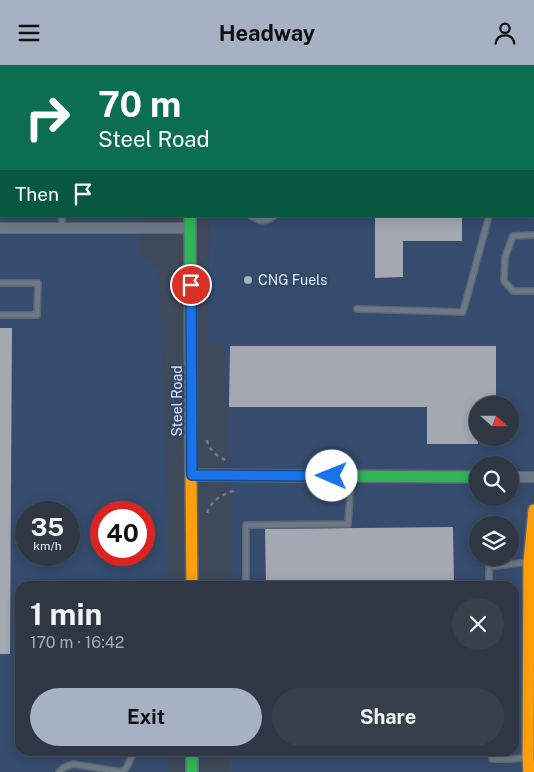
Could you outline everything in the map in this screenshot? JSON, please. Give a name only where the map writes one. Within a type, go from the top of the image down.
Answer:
[{"type":"street","points":[[0,228],[62,228],[190,222]]},
{"type":"street","name":"Steel Road","points":[[190,222],[192,581]]},
{"type":"street","points":[[192,475],[469,477]]},
{"type":"street","points":[[519,477],[534,477]]},
{"type":"street","points":[[529,772],[529,562],[534,510]]},
{"type":"street","points":[[192,756],[192,772]]},
{"type":"lane","points":[[62,217],[62,228]]},
{"type":"lane","points":[[252,217],[258,221],[267,221],[273,217]]},
{"type":"lane","points":[[357,309],[463,312],[489,217]]},
{"type":"lane","points":[[534,235],[513,236],[504,257],[504,281],[513,291],[534,291]]},
{"type":"lane","points":[[0,283],[38,283],[38,315],[0,315]]},
{"type":"lane","points":[[246,581],[246,525],[348,524],[352,476]]},
{"type":"lane","points":[[489,581],[489,567],[529,562]]},
{"type":"lane","points":[[59,772],[73,764],[122,772],[127,767],[132,756]]},
{"type":"lane","points":[[492,756],[492,759],[528,757]]},
{"type":"path","points":[[206,436],[208,447],[219,458],[234,463],[233,491],[223,494],[214,502],[206,516]]},
{"type":"shaded area","points":[[0,217],[139,217],[140,253],[159,270],[168,516],[168,581],[15,581],[15,756],[169,756],[169,772],[0,772]]},
{"type":"shaded area","points":[[209,217],[534,217],[534,772],[230,772],[230,756],[519,756],[519,581],[231,581],[231,510],[224,344],[208,343]]},
{"type":"building","points":[[375,217],[462,217],[462,241],[403,241],[403,277],[375,278]]},
{"type":"building","points":[[0,328],[12,328],[10,654],[0,654]]},
{"type":"building","points":[[230,346],[496,346],[496,396],[469,396],[469,444],[427,444],[427,407],[229,407]]},
{"type":"building","points":[[453,527],[454,581],[266,581],[265,529]]},
{"type":"traffic: fast","points":[[190,217],[191,478]]},
{"type":"traffic: fast","points":[[192,475],[469,477]]},
{"type":"traffic: fast","points":[[192,756],[192,772]]},
{"type":"traffic: slow","points":[[191,478],[192,581]]},
{"type":"traffic: slow","points":[[529,772],[529,562],[534,510]]},
{"type":"place","name":"CNG Fuels","points":[[248,280]]},
{"type":"route","points":[[191,285],[192,475],[332,476]]}]
